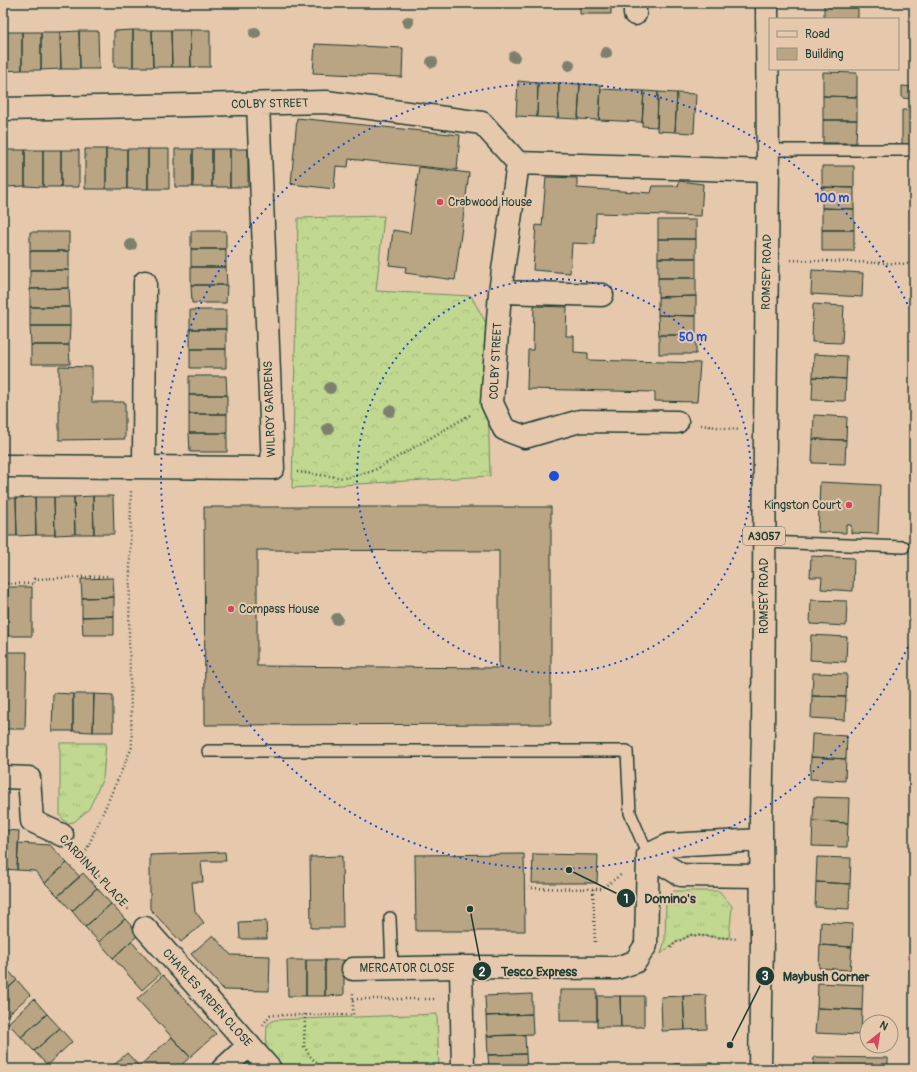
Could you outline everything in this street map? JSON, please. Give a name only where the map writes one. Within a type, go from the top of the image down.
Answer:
[{"type":"street","name":"ROMSEY ROAD","points":[[760,1069],[762,940],[760,876],[768,160],[767,3]]},
{"type":"street","name":"COLBY STREET","points":[[3,109],[326,102],[482,123],[518,163],[500,292],[492,403],[504,428],[525,437],[580,421],[677,422]]},
{"type":"street","name":"WILROY GARDENS","points":[[3,466],[273,468],[258,104]]},
{"type":"street","points":[[518,163],[768,160]]},
{"type":"street","points":[[138,467],[145,282]]},
{"type":"street","points":[[500,292],[602,295]]},
{"type":"street","name":"CARDINAL PLACE","points":[[3,777],[29,778],[32,821],[62,835]]},
{"type":"street","points":[[648,855],[669,845],[761,840]]},
{"type":"street","points":[[648,855],[681,875],[760,876]]},
{"type":"street","name":"MERCATOR CLOSE","points":[[353,968],[616,968],[634,962],[646,945],[648,855]]},
{"type":"street","name":"CHARLES ARDEN CLOSE","points":[[145,928],[270,1069]]},
{"type":"street","name":"MERCATOR CLOSE","points":[[462,968],[463,1069]]},
{"type":"street","points":[[222,1069],[249,1045]]},
{"type":"lane","points":[[768,160],[914,150]]},
{"type":"lane","points":[[764,542],[904,547]]},
{"type":"lane","points":[[208,752],[627,751],[630,813],[648,855]]},
{"type":"lane","points":[[390,918],[392,968]]},
{"type":"path","points":[[767,260],[914,264]]},
{"type":"path","points":[[273,468],[344,478],[373,470],[492,403]]},
{"type":"path","points":[[677,422],[765,433]]},
{"type":"path","points":[[83,858],[132,746],[129,639],[138,467]]},
{"type":"path","points":[[3,583],[34,584],[34,579],[110,576]]},
{"type":"path","name":"CARDINAL PLACE","points":[[62,835],[145,928]]},
{"type":"path","points":[[524,888],[601,889],[648,855]]},
{"type":"path","points":[[594,889],[595,943]]},
{"type":"path","points":[[667,953],[675,943],[691,935],[729,938]]},
{"type":"path","points":[[249,1045],[270,1015],[354,1015],[353,968]]},
{"type":"path","points":[[353,999],[462,999]]},
{"type":"path","points":[[305,1014],[304,1046],[310,1056],[322,1069]]},
{"type":"green space","points":[[384,216],[376,291],[471,296],[486,323],[490,476],[292,488],[298,218]]},
{"type":"green space","points":[[60,743],[106,743],[103,778],[89,809],[74,822],[67,823],[60,816]]},
{"type":"green space","points":[[674,891],[719,891],[732,906],[729,938],[691,935],[675,943],[661,954],[665,940],[666,901]]},
{"type":"green space","points":[[437,1014],[439,1069],[286,1069],[266,1047],[267,1025],[274,1020]]},
{"type":"building","points":[[469,3],[469,4],[451,4]]},
{"type":"building","points":[[487,3],[487,4],[469,4]]},
{"type":"building","points":[[505,3],[505,5],[487,4]]},
{"type":"building","points":[[505,3],[523,3],[523,4],[505,5]]},
{"type":"building","points":[[580,3],[611,3],[611,14],[580,14]]},
{"type":"building","points":[[824,3],[858,3],[858,18],[824,18]]},
{"type":"building","points":[[133,30],[133,67],[114,67],[114,31]]},
{"type":"building","points":[[133,30],[152,30],[153,67],[133,67]]},
{"type":"building","points":[[152,30],[171,30],[172,67],[153,67]]},
{"type":"building","points":[[171,30],[190,30],[191,67],[172,67]]},
{"type":"building","points":[[190,30],[210,30],[210,67],[191,67]]},
{"type":"building","points":[[79,31],[98,31],[99,69],[80,69]]},
{"type":"building","points":[[79,31],[80,69],[61,69],[60,32]]},
{"type":"building","points":[[3,32],[22,32],[22,70],[3,71]]},
{"type":"building","points":[[22,32],[41,32],[41,70],[22,70]]},
{"type":"building","points":[[41,32],[60,32],[61,69],[41,70]]},
{"type":"building","points":[[315,44],[403,48],[402,77],[313,73]]},
{"type":"building","points":[[823,72],[857,73],[857,97],[823,96]]},
{"type":"building","points":[[518,81],[538,83],[537,117],[516,116]]},
{"type":"building","points":[[538,83],[559,83],[558,118],[537,117]]},
{"type":"building","points":[[559,83],[580,84],[578,119],[558,118]]},
{"type":"building","points":[[580,84],[601,85],[599,120],[578,119]]},
{"type":"building","points":[[902,86],[914,87],[914,99],[902,98]]},
{"type":"building","points":[[601,89],[644,91],[642,122],[599,120]]},
{"type":"building","points":[[644,91],[658,92],[657,127],[642,126]]},
{"type":"building","points":[[658,92],[677,93],[675,132],[657,131]]},
{"type":"building","points":[[677,93],[696,94],[694,133],[675,132]]},
{"type":"building","points":[[823,96],[857,97],[857,120],[823,120]]},
{"type":"building","points":[[902,110],[914,110],[914,145],[902,145]]},
{"type":"building","points":[[297,118],[460,135],[457,170],[349,159],[348,167],[336,166],[334,189],[291,184]]},
{"type":"building","points":[[823,120],[857,120],[856,143],[823,143]]},
{"type":"building","points":[[85,149],[106,149],[106,189],[85,189]]},
{"type":"building","points":[[106,149],[127,149],[127,189],[106,189]]},
{"type":"building","points":[[127,149],[148,149],[148,189],[127,189]]},
{"type":"building","points":[[148,149],[169,149],[169,189],[148,189]]},
{"type":"building","points":[[175,149],[193,149],[193,187],[175,187]]},
{"type":"building","points":[[193,149],[212,149],[212,187],[193,187]]},
{"type":"building","points":[[212,149],[230,149],[230,187],[212,187]]},
{"type":"building","points":[[230,149],[248,149],[248,187],[230,187]]},
{"type":"building","points":[[7,150],[25,150],[25,186],[7,187]]},
{"type":"building","points":[[25,150],[43,150],[43,187],[25,186]]},
{"type":"building","points":[[43,150],[61,150],[61,187],[43,187]]},
{"type":"building","points":[[61,150],[79,150],[79,187],[61,187]]},
{"type":"building","points":[[822,166],[854,166],[854,188],[822,187]]},
{"type":"building","name":"Crabwood House","points":[[419,167],[469,173],[455,280],[405,273],[406,267],[389,265],[393,230],[410,233]]},
{"type":"building","points":[[546,177],[577,178],[577,188],[651,193],[653,186],[678,186],[679,181],[703,184],[701,216],[596,213],[595,244],[572,243],[570,273],[533,270],[536,225],[542,226]]},
{"type":"building","points":[[822,187],[854,188],[854,209],[822,208]]},
{"type":"building","points":[[822,208],[854,209],[854,230],[822,230]]},
{"type":"building","points":[[658,220],[696,220],[696,239],[658,239]]},
{"type":"building","points":[[822,230],[854,230],[854,251],[822,251]]},
{"type":"building","points":[[191,231],[226,231],[226,249],[191,249]]},
{"type":"building","points":[[30,232],[69,232],[69,251],[30,251]]},
{"type":"building","points":[[658,239],[696,239],[696,258],[658,258]]},
{"type":"building","points":[[191,249],[226,249],[226,267],[191,267]]},
{"type":"building","points":[[30,251],[69,251],[69,270],[30,270]]},
{"type":"building","points":[[658,258],[696,258],[696,278],[658,278]]},
{"type":"building","points":[[191,267],[226,267],[227,285],[191,285]]},
{"type":"building","points":[[30,270],[69,270],[69,288],[30,289]]},
{"type":"building","points":[[812,270],[863,273],[862,297],[811,294]]},
{"type":"building","points":[[658,278],[696,278],[696,296],[658,297]]},
{"type":"building","points":[[191,285],[227,285],[226,303],[192,303]]},
{"type":"building","points":[[69,288],[70,307],[30,307],[30,289]]},
{"type":"building","points":[[696,296],[696,316],[658,315],[658,297]]},
{"type":"building","points":[[813,304],[844,306],[842,343],[812,342]]},
{"type":"building","points":[[534,306],[567,307],[566,336],[574,336],[574,352],[588,353],[588,360],[700,363],[697,402],[655,401],[655,392],[527,389],[528,350],[533,350]]},
{"type":"building","points":[[30,307],[70,307],[70,326],[30,326]]},
{"type":"building","points":[[190,310],[226,310],[226,329],[190,329]]},
{"type":"building","points":[[658,315],[696,316],[696,335],[659,335]]},
{"type":"building","points":[[30,326],[70,326],[69,345],[31,345]]},
{"type":"building","points":[[190,329],[226,329],[226,349],[190,349]]},
{"type":"building","points":[[659,335],[696,335],[696,354],[659,354]]},
{"type":"building","points":[[31,345],[69,345],[70,364],[31,364]]},
{"type":"building","points":[[190,349],[226,349],[226,368],[190,368]]},
{"type":"building","points":[[814,354],[847,356],[846,379],[813,377]]},
{"type":"building","points":[[59,366],[92,367],[92,402],[125,402],[125,439],[59,440]]},
{"type":"building","points":[[189,376],[226,376],[227,395],[189,395]]},
{"type":"building","points":[[813,377],[846,379],[845,401],[812,400]]},
{"type":"building","points":[[189,395],[227,395],[227,414],[189,414]]},
{"type":"building","points":[[189,414],[227,414],[227,433],[189,433]]},
{"type":"building","points":[[814,415],[847,417],[846,440],[813,439]]},
{"type":"building","points":[[189,433],[227,433],[227,452],[190,452]]},
{"type":"building","points":[[813,439],[846,440],[845,464],[812,463]]},
{"type":"building","name":"Kingston Court","points":[[820,482],[880,485],[878,534],[851,533],[851,525],[846,525],[846,533],[818,532]]},
{"type":"building","points":[[93,496],[113,496],[114,534],[94,534]]},
{"type":"building","points":[[93,496],[94,534],[75,534],[74,497]]},
{"type":"building","points":[[35,497],[54,497],[55,535],[36,535]]},
{"type":"building","points":[[35,497],[36,535],[17,536],[16,498]]},
{"type":"building","points":[[54,497],[74,497],[75,534],[55,535]]},
{"type":"building","points":[[3,498],[16,498],[17,536],[3,536]]},
{"type":"building","name":"Compass House","points":[[204,507],[551,507],[551,724],[205,725]],"holes":[[[257,550],[499,551],[499,668],[257,666]]]},
{"type":"building","points":[[811,556],[854,558],[853,591],[821,589],[822,577],[810,577]]},
{"type":"building","points":[[113,578],[114,597],[82,598],[81,579]]},
{"type":"building","points":[[8,587],[32,587],[32,636],[8,636]]},
{"type":"building","points":[[114,597],[114,616],[82,617],[82,598]]},
{"type":"building","points":[[811,600],[847,601],[846,626],[810,624]]},
{"type":"building","points":[[114,616],[114,635],[83,635],[82,617]]},
{"type":"building","points":[[811,635],[847,637],[846,662],[810,660]]},
{"type":"building","points":[[3,652],[27,652],[25,729],[3,729]]},
{"type":"building","points":[[813,673],[847,674],[846,697],[812,696]]},
{"type":"building","points":[[53,693],[73,694],[73,731],[52,731]]},
{"type":"building","points":[[73,694],[94,694],[93,732],[73,731]]},
{"type":"building","points":[[94,694],[113,695],[113,732],[93,732]]},
{"type":"building","points":[[812,696],[846,697],[845,720],[811,718]]},
{"type":"building","points":[[812,734],[847,736],[846,759],[811,757]]},
{"type":"building","points":[[811,757],[846,759],[845,781],[810,779]]},
{"type":"building","points":[[814,797],[849,798],[848,823],[813,821]]},
{"type":"building","points":[[813,821],[848,823],[847,847],[812,846]]},
{"type":"building","points":[[3,830],[19,831],[17,870],[3,869]]},
{"type":"building","points":[[18,843],[50,845],[67,863],[45,883],[35,871],[17,870]]},
{"type":"building","points":[[225,852],[226,861],[201,861],[203,882],[192,882],[195,911],[204,923],[181,942],[150,909],[150,855]]},
{"type":"building","points":[[524,854],[525,931],[416,931],[415,855]]},
{"type":"building","points":[[533,854],[598,855],[597,883],[532,883]]},
{"type":"building","points":[[342,856],[343,928],[311,928],[310,857]]},
{"type":"building","points":[[817,857],[851,858],[850,884],[816,882]]},
{"type":"building","points":[[67,863],[80,877],[58,896],[45,883]]},
{"type":"building","points":[[83,873],[97,888],[72,911],[58,896]]},
{"type":"building","points":[[816,882],[850,884],[849,909],[815,907]]},
{"type":"building","points":[[97,888],[111,904],[85,927],[72,911]]},
{"type":"building","points":[[111,904],[125,919],[99,942],[85,927]]},
{"type":"building","points":[[125,919],[139,934],[113,958],[99,942]]},
{"type":"building","points":[[266,921],[267,939],[240,939],[239,922]]},
{"type":"building","points":[[821,922],[853,924],[852,947],[820,945]]},
{"type":"building","points":[[213,935],[231,955],[270,956],[269,991],[224,990],[191,954]]},
{"type":"building","points":[[131,941],[160,974],[142,990],[113,958]]},
{"type":"building","points":[[820,945],[852,947],[850,970],[819,968]]},
{"type":"building","points":[[287,960],[306,960],[306,996],[288,996]]},
{"type":"building","points":[[306,960],[325,960],[325,996],[306,996]]},
{"type":"building","points":[[325,960],[344,960],[344,995],[325,996]]},
{"type":"building","points":[[4,966],[17,980],[3,993],[3,967]]},
{"type":"building","points":[[163,975],[216,1034],[190,1057],[137,999]]},
{"type":"building","points":[[17,980],[30,995],[4,1018],[3,993]]},
{"type":"building","points":[[818,983],[863,985],[862,1010],[817,1008]]},
{"type":"building","points":[[560,990],[597,990],[597,1021],[560,1021]]},
{"type":"building","points":[[532,994],[532,1014],[486,1016],[485,996]]},
{"type":"building","points":[[706,995],[707,1029],[685,1030],[683,996]]},
{"type":"building","points":[[597,996],[620,996],[621,1027],[597,1027]]},
{"type":"building","points":[[620,996],[644,996],[644,1027],[621,1027]]},
{"type":"building","points":[[683,996],[685,1030],[662,1031],[661,997]]},
{"type":"building","points":[[34,999],[47,1014],[21,1037],[8,1023]]},
{"type":"building","points":[[817,1008],[862,1010],[862,1014],[859,1014],[859,1035],[815,1033]]},
{"type":"building","points":[[47,1014],[60,1028],[34,1051],[21,1037]]},
{"type":"building","points":[[532,1014],[533,1034],[487,1036],[486,1016]]},
{"type":"building","points":[[60,1028],[72,1042],[47,1065],[34,1051]]},
{"type":"building","points":[[525,1035],[526,1054],[488,1055],[487,1036]]},
{"type":"building","points":[[172,1037],[190,1057],[177,1069],[141,1069],[139,1066]]},
{"type":"building","points":[[127,1053],[141,1069],[115,1069],[113,1066]]},
{"type":"building","points":[[526,1054],[527,1069],[489,1069],[488,1055]]},
{"type":"building","points":[[814,1057],[888,1058],[888,1069],[813,1069]]},
{"type":"building","points":[[712,1063],[712,1069],[674,1069],[674,1064]]},
{"type":"place","name":"Crabwood House","points":[[440,202]]},
{"type":"place","name":"Kingston Court","points":[[849,505]]},
{"type":"place","name":"Compass House","points":[[231,609]]},
{"type":"place","name":"Domino's","points":[[569,870]]},
{"type":"place","name":"Tesco Express","points":[[470,909]]},
{"type":"place","name":"Maybush Corner","points":[[730,1045]]}]
